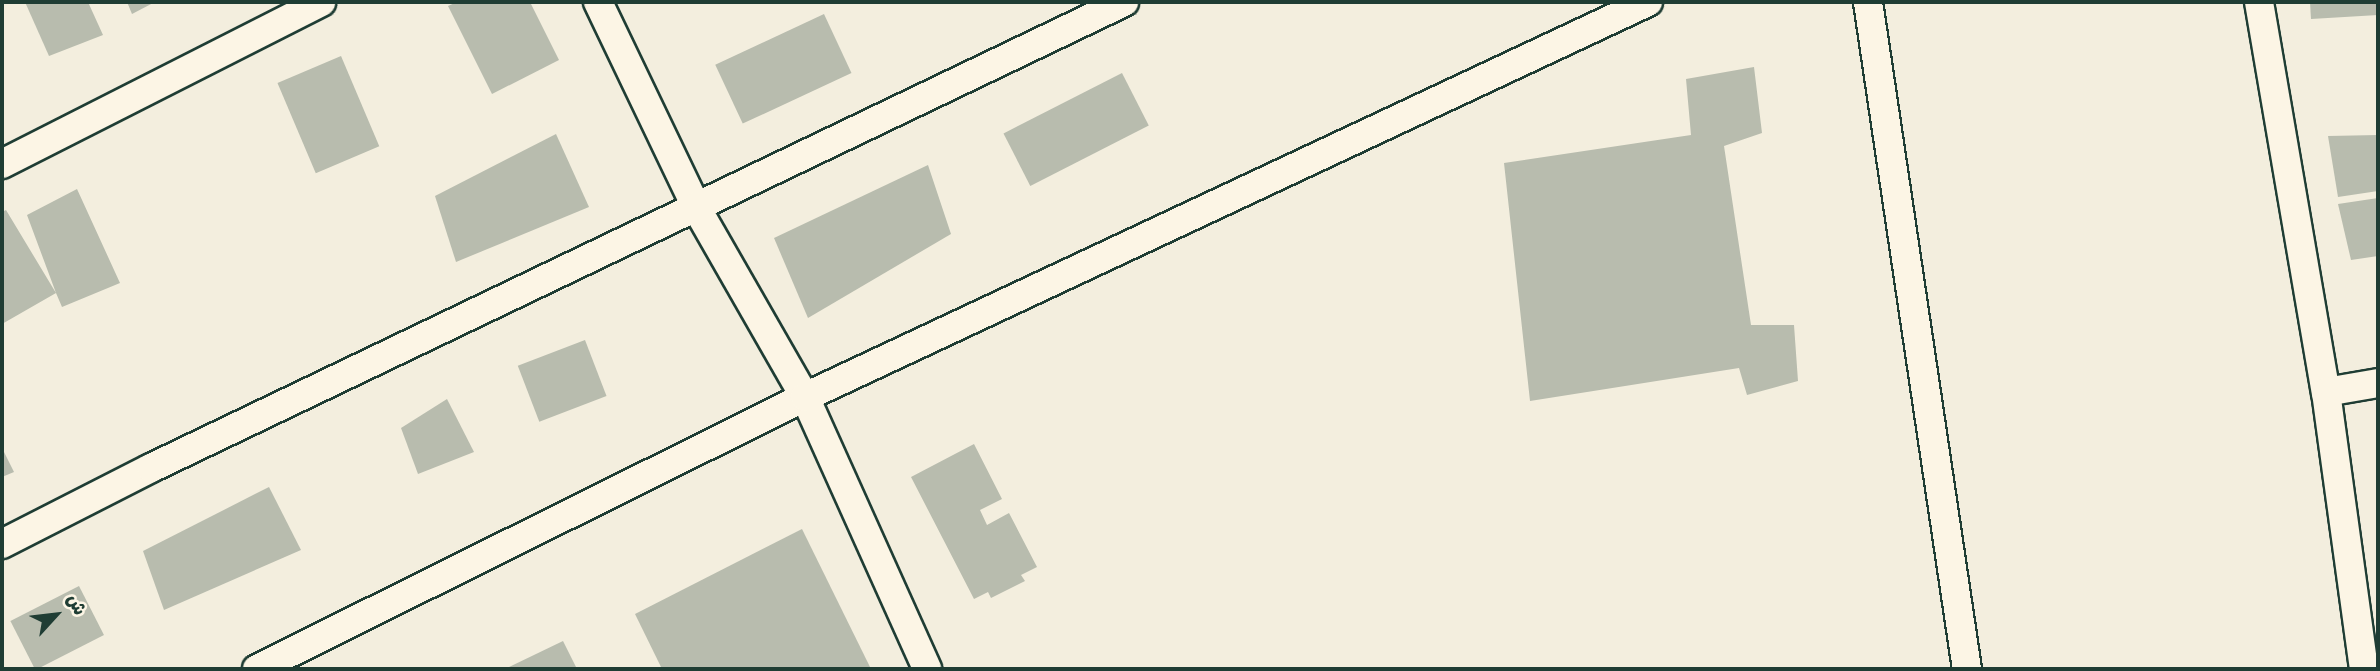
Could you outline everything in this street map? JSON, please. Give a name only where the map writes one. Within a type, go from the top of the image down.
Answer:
[{"type":"street","points":[[2,164],[321,2]]},
{"type":"street","points":[[598,2],[696,207],[805,397],[927,669]]},
{"type":"street","points":[[2,544],[151,468],[1124,2]]},
{"type":"street","points":[[257,669],[805,397],[1648,2]]},
{"type":"street","points":[[1868,2],[1967,669]]},
{"type":"street","points":[[2259,2],[2326,392],[2364,669]]},
{"type":"street","points":[[2326,392],[2378,383]]},
{"type":"building","points":[[25,2],[88,2],[103,35],[49,56]]},
{"type":"building","points":[[127,2],[155,2],[132,14]]},
{"type":"building","points":[[457,2],[530,2],[559,60],[492,94],[448,6]]},
{"type":"building","points":[[2310,2],[2378,2],[2378,15],[2311,19]]},
{"type":"building","points":[[824,14],[851,73],[743,124],[715,65]]},
{"type":"building","points":[[341,56],[379,146],[316,173],[277,83]]},
{"type":"building","points":[[1754,67],[1762,133],[1724,146],[1751,325],[1794,325],[1798,381],[1747,395],[1739,368],[1530,401],[1504,163],[1691,135],[1686,79]]},
{"type":"building","points":[[1122,73],[1149,126],[1030,186],[1003,133]]},
{"type":"building","points":[[556,134],[589,207],[456,262],[435,196]]},
{"type":"building","points":[[2378,135],[2378,191],[2338,197],[2328,136]]},
{"type":"building","points":[[928,165],[951,234],[808,318],[774,238]]},
{"type":"building","points":[[77,189],[120,283],[62,307],[27,215]]},
{"type":"building","points":[[2378,198],[2378,256],[2351,260],[2338,204]]},
{"type":"building","points":[[6,210],[56,293],[2,324],[2,212]]},
{"type":"building","points":[[585,340],[607,396],[539,422],[518,366]]},
{"type":"building","points":[[447,399],[474,452],[418,474],[401,428]]},
{"type":"building","points":[[974,444],[1002,499],[980,510],[987,525],[1009,513],[1037,567],[1021,575],[1025,581],[991,598],[988,592],[974,599],[911,477]]},
{"type":"building","points":[[2,448],[14,472],[2,477]]},
{"type":"building","points":[[269,487],[301,550],[164,610],[143,551]]},
{"type":"building","points":[[802,529],[871,669],[662,669],[635,614]]},
{"type":"building","points":[[79,586],[104,635],[35,669],[10,621]]},
{"type":"building","points":[[563,641],[577,669],[505,669]]}]
